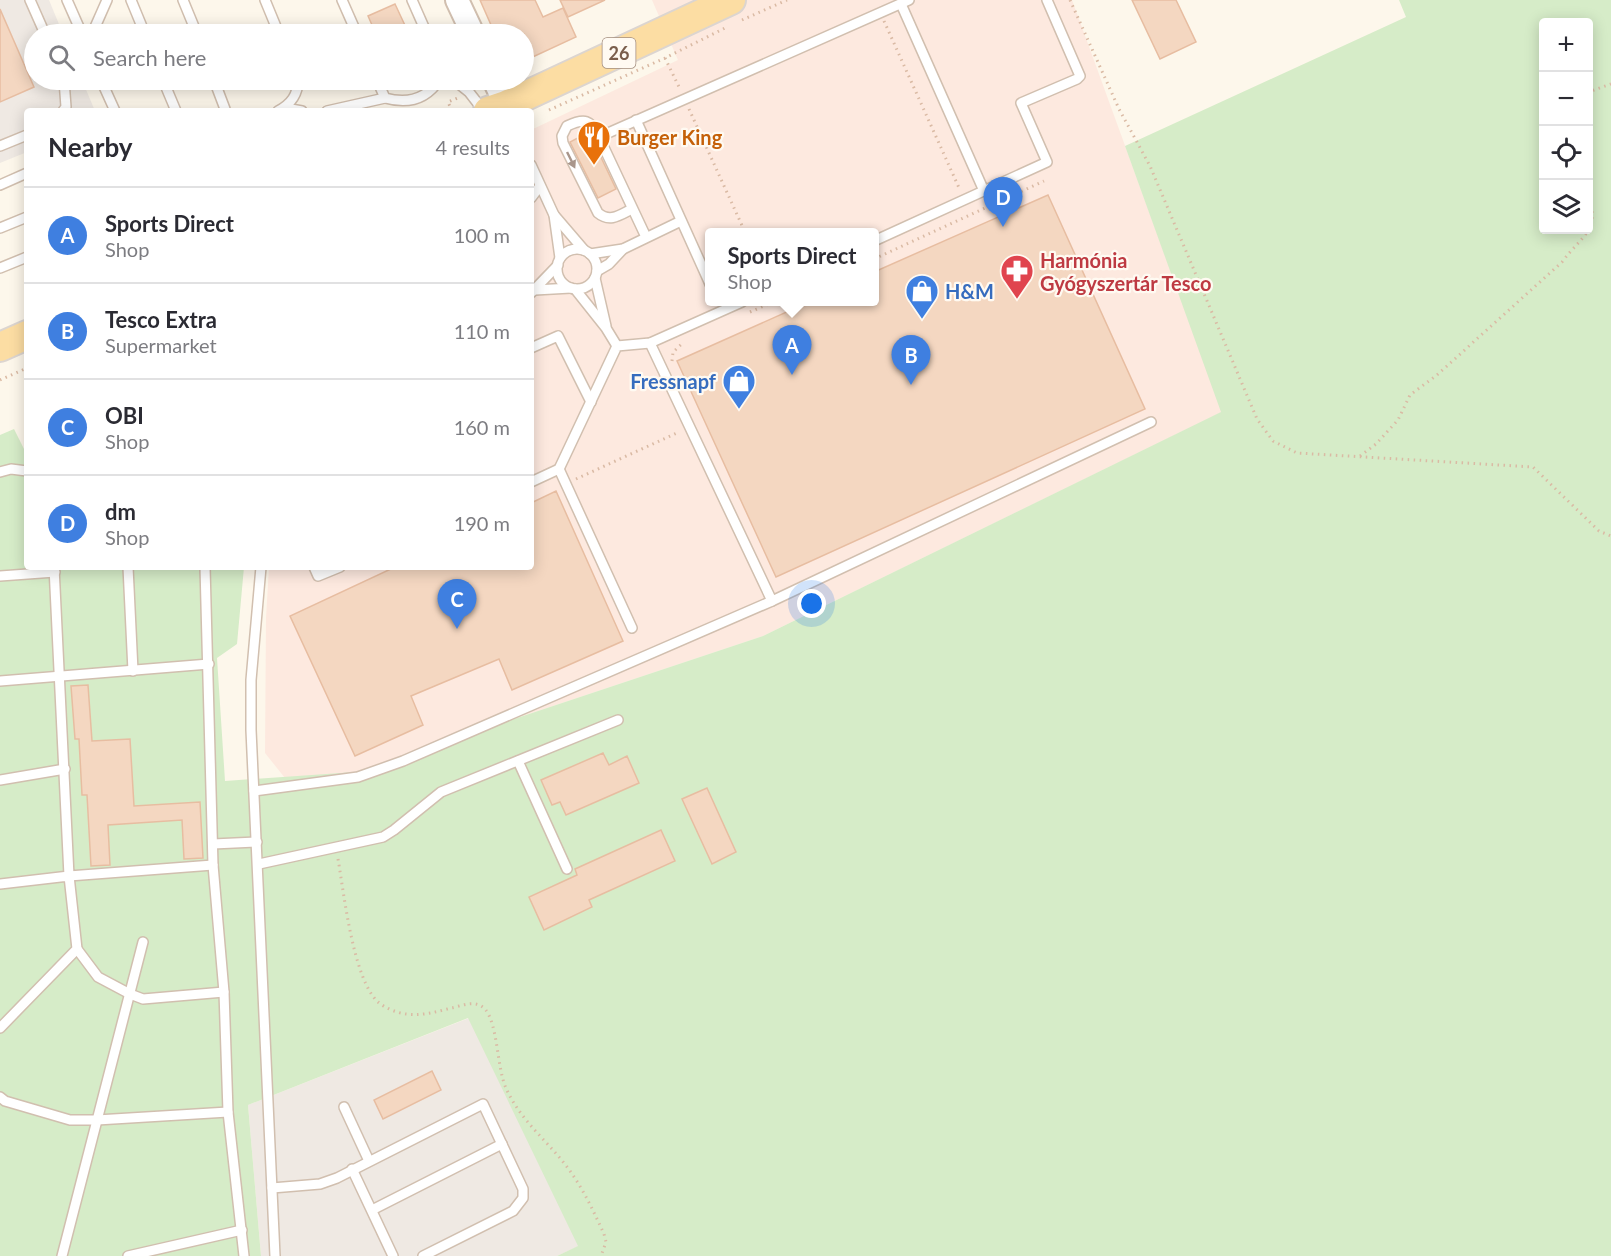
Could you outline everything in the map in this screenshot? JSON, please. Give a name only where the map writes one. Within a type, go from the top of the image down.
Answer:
[{"type":"main road","name":"26","points":[[501,108],[734,11]]},
{"type":"main road","points":[[0,347],[24,336]]},
{"type":"street","points":[[457,0],[468,24]]},
{"type":"street","points":[[495,90],[496,108]]},
{"type":"lane","points":[[30,0],[41,24]]},
{"type":"lane","points":[[68,0],[78,24]]},
{"type":"lane","points":[[96,24],[107,0]]},
{"type":"lane","points":[[131,0],[141,24]]},
{"type":"lane","points":[[183,0],[193,24]]},
{"type":"lane","points":[[265,0],[275,24]]},
{"type":"lane","points":[[342,0],[353,24]]},
{"type":"lane","points":[[412,0],[423,24]]},
{"type":"lane","points":[[879,239],[1047,162],[1022,103],[1080,76],[1047,0]]},
{"type":"lane","points":[[599,137],[905,2],[984,191]]},
{"type":"lane","points":[[65,90],[65,108]]},
{"type":"lane","points":[[106,90],[114,108]]},
{"type":"lane","points":[[167,90],[175,108]]},
{"type":"lane","points":[[218,90],[225,108]]},
{"type":"lane","points":[[284,108],[289,105],[297,90]]},
{"type":"lane","points":[[381,90],[385,98]]},
{"type":"lane","points":[[340,108],[385,98],[396,101],[417,99],[429,90]]},
{"type":"lane","points":[[466,90],[493,108]]},
{"type":"lane","points":[[632,209],[613,218],[607,218],[598,213],[563,143],[562,136],[567,126],[584,120],[594,126],[646,237]]},
{"type":"lane","points":[[636,120],[705,273]]},
{"type":"lane","points":[[0,146],[24,136]]},
{"type":"lane","points":[[0,185],[24,174]]},
{"type":"lane","points":[[534,174],[554,216],[595,259],[606,328]]},
{"type":"lane","points":[[534,194],[540,186]]},
{"type":"lane","points":[[554,216],[559,277],[573,288],[606,328],[617,346]]},
{"type":"lane","points":[[0,228],[24,218]]},
{"type":"lane","points":[[534,291],[586,286],[623,249],[681,221]]},
{"type":"lane","points":[[534,290],[569,250],[587,252],[623,249]]},
{"type":"lane","points":[[0,268],[24,258]]},
{"type":"lane","points":[[617,346],[650,343],[719,306]]},
{"type":"lane","points":[[534,347],[558,336],[591,402]]},
{"type":"lane","points":[[650,343],[772,601]]},
{"type":"lane","points":[[534,481],[559,469],[617,346]]},
{"type":"lane","points":[[254,791],[358,777],[403,761],[772,601],[1151,422]]},
{"type":"lane","points":[[0,472],[11,469],[24,471]]},
{"type":"lane","points":[[559,469],[632,628]]},
{"type":"lane","points":[[0,576],[54,570],[69,876],[77,949],[98,977],[143,999],[224,992]]},
{"type":"lane","points":[[128,570],[134,671]]},
{"type":"lane","points":[[205,570],[213,865],[224,992],[228,1112],[244,1256]]},
{"type":"lane","points":[[261,570],[250,680],[275,1256]]},
{"type":"lane","points":[[315,570],[318,576],[332,570]]},
{"type":"lane","points":[[0,681],[208,664]]},
{"type":"lane","points":[[259,864],[383,837],[441,792],[618,720]]},
{"type":"lane","points":[[518,761],[567,869]]},
{"type":"lane","points":[[0,780],[65,769]]},
{"type":"lane","points":[[213,844],[257,842]]},
{"type":"lane","points":[[0,884],[69,876],[213,865]]},
{"type":"lane","points":[[62,1256],[143,942]]},
{"type":"lane","points":[[0,1028],[77,949]]},
{"type":"lane","points":[[0,1096],[5,1101],[70,1120],[228,1112]]},
{"type":"lane","points":[[272,1188],[320,1184],[483,1104],[523,1189],[523,1198],[513,1211],[423,1256]]},
{"type":"lane","points":[[344,1107],[369,1161]]},
{"type":"lane","points":[[372,1210],[502,1144]]},
{"type":"lane","points":[[352,1169],[393,1256]]},
{"type":"lane","points":[[128,1256],[159,1252],[242,1230]]},
{"type":"path","points":[[734,11],[787,0]]},
{"type":"path","points":[[1070,0],[1119,109],[1150,166],[1238,380],[1257,419],[1273,441],[1297,453],[1533,467],[1599,531],[1611,536]]},
{"type":"path","points":[[881,13],[970,213]]},
{"type":"path","points":[[542,114],[726,28]]},
{"type":"path","points":[[665,58],[743,228]]},
{"type":"path","points":[[1593,91],[1611,84]]},
{"type":"path","points":[[448,102],[451,108]]},
{"type":"path","points":[[879,257],[1044,180]]},
{"type":"path","points":[[1359,457],[1376,444],[1398,420],[1410,395],[1437,375],[1554,269],[1587,234]]},
{"type":"path","points":[[742,316],[766,306]]},
{"type":"path","points":[[672,368],[673,352],[680,344],[691,339]]},
{"type":"path","points":[[0,380],[24,369]]},
{"type":"path","points":[[566,483],[690,428]]},
{"type":"path","points":[[336,848],[354,948],[367,987],[377,1001],[392,1010],[406,1014],[425,1014],[466,1003],[476,1004],[485,1009],[493,1030],[504,1086],[520,1114],[563,1162],[582,1190],[604,1234],[606,1242],[601,1256]]},
{"type":"shaded area","points":[[0,0],[49,0],[59,24],[24,24],[24,90],[86,90],[94,108],[24,108],[24,153],[0,163]]},
{"type":"shaded area","points":[[652,0],[1072,0],[1222,412],[763,636],[355,772],[285,778],[265,753],[266,618],[269,570],[534,570],[534,129],[678,60]]},
{"type":"shaded area","points":[[469,1018],[579,1246],[557,1256],[261,1256],[248,1105]]},
{"type":"green space","points":[[1399,0],[1611,0],[1611,1256],[557,1256],[578,1246],[468,1018],[248,1105],[261,1256],[0,1256],[0,435],[14,429],[24,449],[24,570],[244,570],[237,644],[217,658],[225,781],[355,772],[763,636],[1221,412],[1125,146],[1406,17]]},
{"type":"building","points":[[480,0],[535,0],[543,17],[563,8],[576,37],[534,56],[534,24],[491,24]]},
{"type":"building","points":[[560,0],[605,0],[568,17]]},
{"type":"building","points":[[1132,0],[1176,0],[1196,42],[1160,59]]},
{"type":"building","points":[[395,4],[404,24],[372,24],[368,16]]},
{"type":"building","points":[[0,9],[24,64],[24,90],[27,90],[0,102]]},
{"type":"building","points":[[589,132],[616,189],[598,198],[570,142]]},
{"type":"building","points":[[1048,195],[1145,409],[776,577],[677,361],[800,306],[879,306],[879,270]]},
{"type":"building","points":[[556,491],[623,641],[512,690],[499,659],[411,696],[423,725],[355,756],[290,616],[389,570],[534,570],[534,502]]},
{"type":"building","points":[[88,685],[92,741],[130,739],[134,806],[200,802],[203,858],[184,859],[182,820],[108,825],[110,865],[91,866],[87,795],[82,795],[79,739],[75,739],[71,686]]},
{"type":"building","points":[[603,753],[609,765],[627,756],[639,783],[566,815],[560,802],[552,805],[541,780]]},
{"type":"building","points":[[707,788],[736,852],[712,864],[682,799]]},
{"type":"building","points":[[661,830],[675,861],[589,900],[592,907],[544,930],[529,897],[577,875],[575,869]]},
{"type":"building","points":[[432,1071],[441,1090],[383,1119],[374,1100]]},
{"type":"place","name":"Burger King","points":[[594,166]]},
{"type":"place","name":"dm","points":[[1003,227]]},
{"type":"place","name":"Harmónia Gyógyszertár Tesco","points":[[1017,300]]},
{"type":"place","name":"H&M","points":[[922,320]]},
{"type":"place","name":"Sports Direct","points":[[792,375]]},
{"type":"place","name":"Tesco Extra","points":[[911,385]]},
{"type":"place","name":"Fressnapf","points":[[739,410]]},
{"type":"place","name":"OBI","points":[[457,629]]}]
